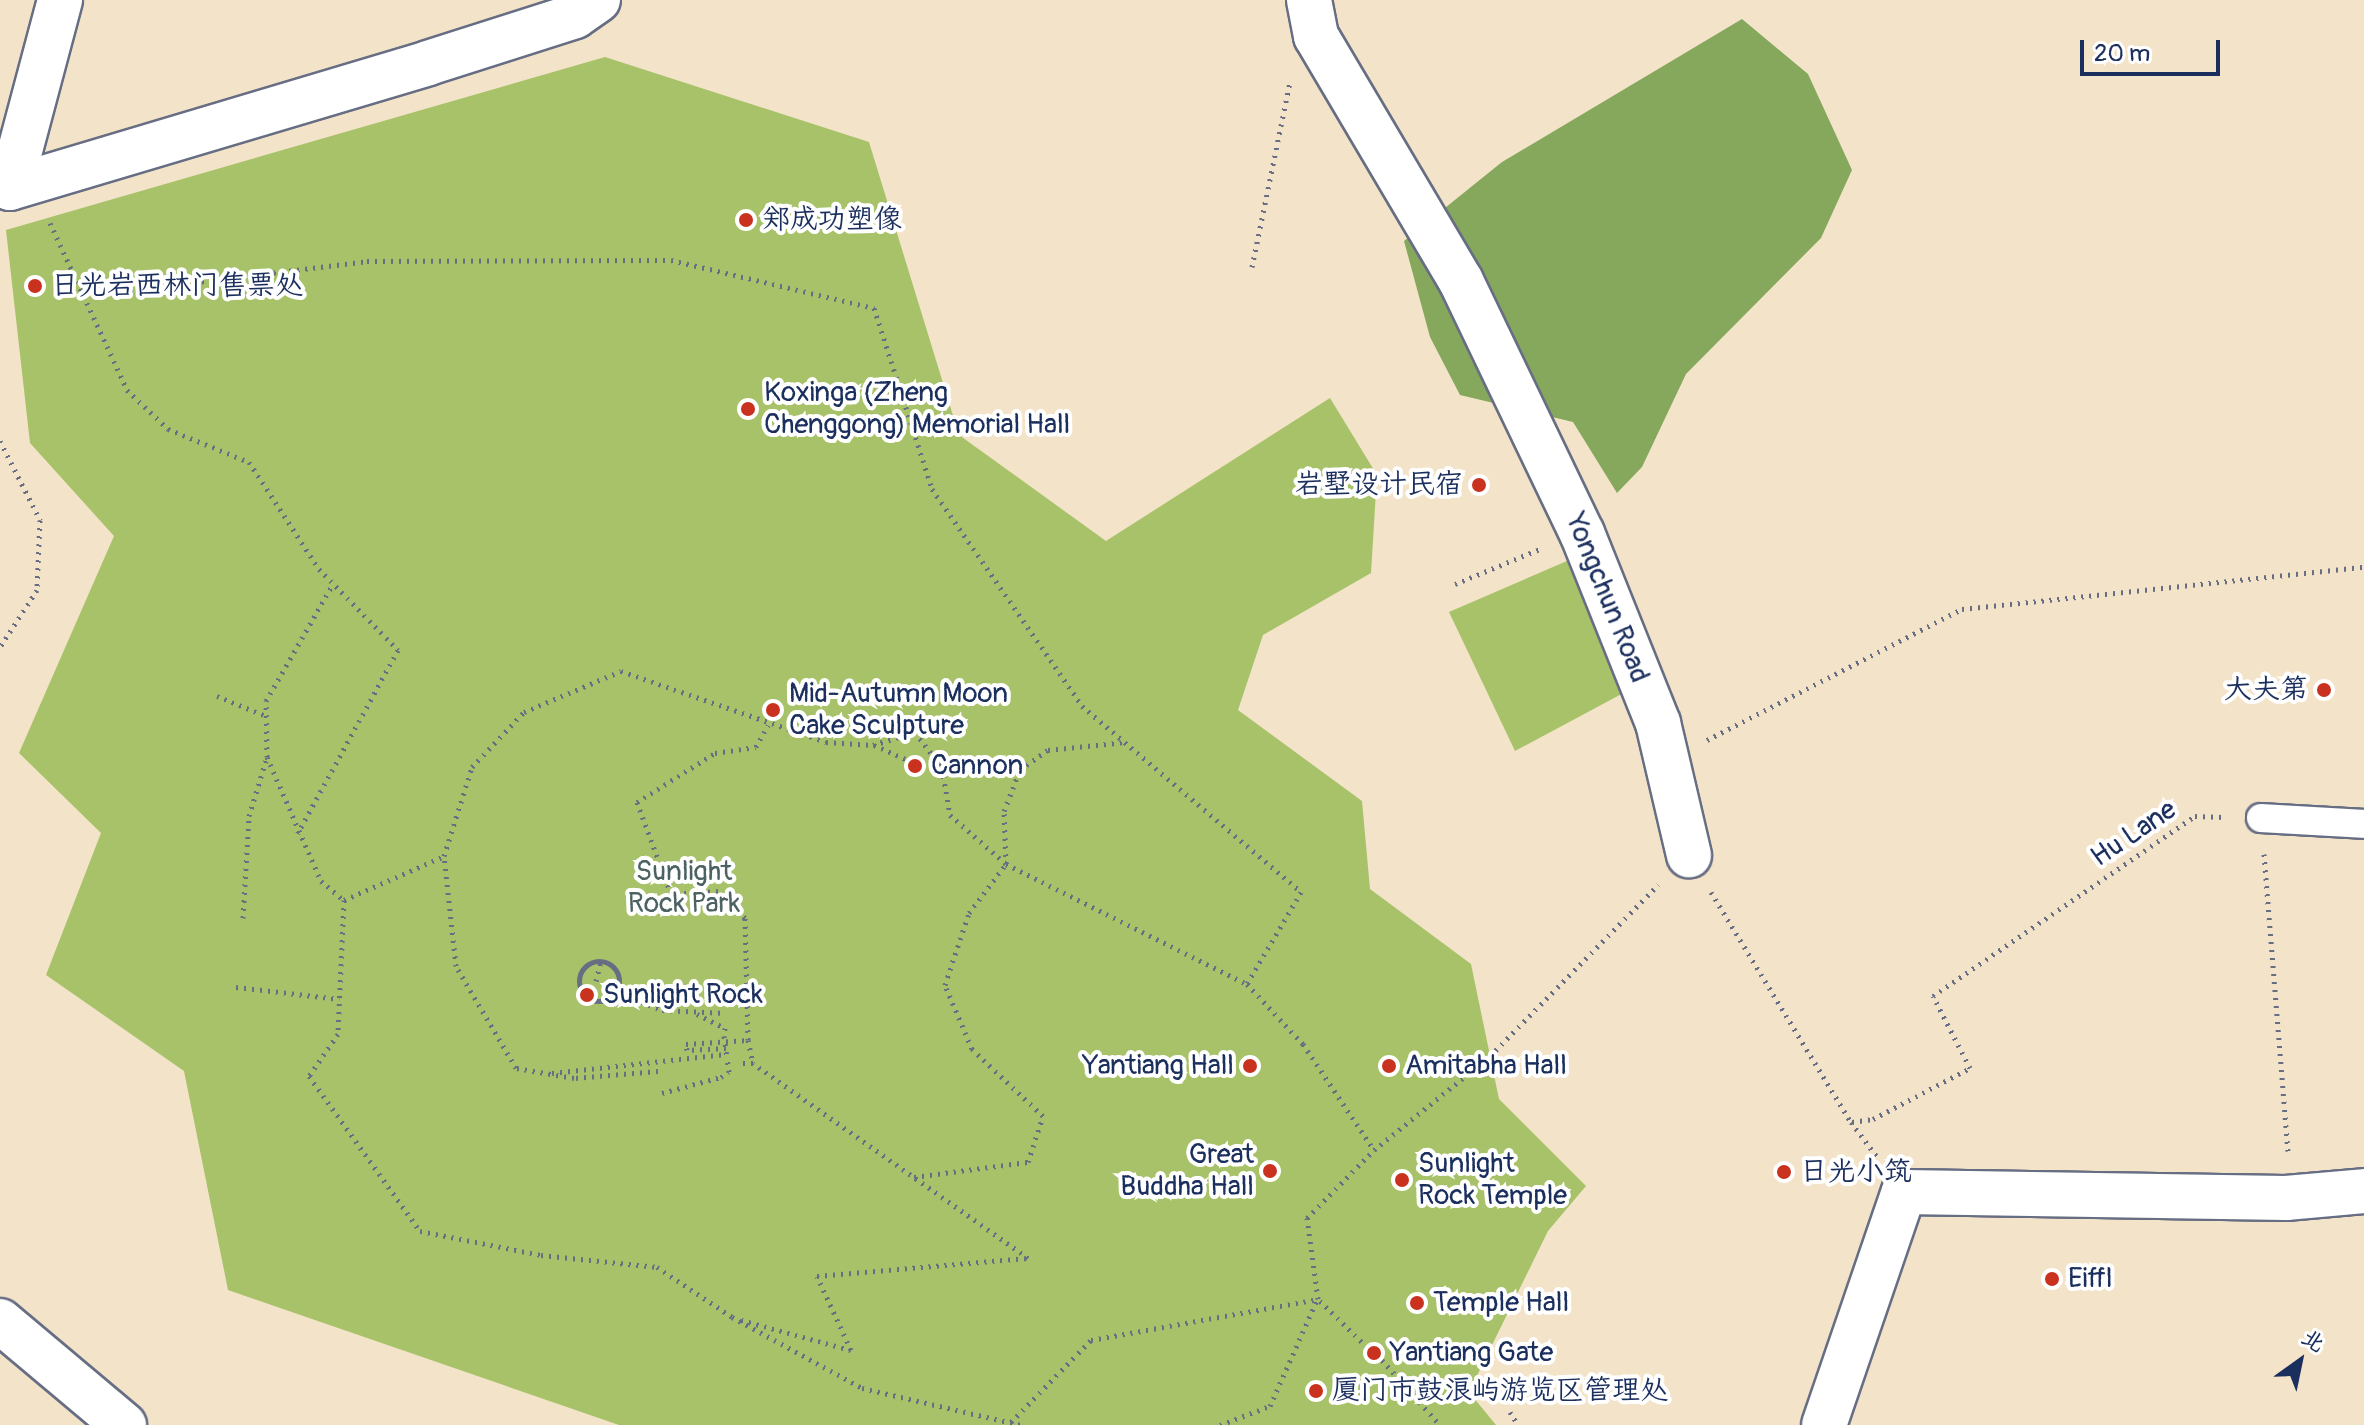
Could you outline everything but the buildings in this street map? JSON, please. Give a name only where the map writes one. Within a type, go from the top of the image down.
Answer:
[{"type":"street","points":[[10,188],[60,0]]},
{"type":"street","points":[[10,188],[442,59],[575,16],[598,0]]},
{"type":"street","name":"Yongchun Road","points":[[1313,18],[1461,281],[1582,533],[1658,723],[1689,855]]},
{"type":"street","points":[[1824,1425],[1904,1192],[2286,1198],[2364,1191]]},
{"type":"street","points":[[0,1321],[124,1425]]},
{"type":"lane","points":[[2261,818],[2364,824]]},
{"type":"path","points":[[1252,267],[1291,74],[1313,18]]},
{"type":"path","points":[[10,188],[47,218],[127,390],[168,429],[249,462],[333,584],[398,650],[298,833]]},
{"type":"path","points":[[83,296],[367,261],[671,260],[874,308],[932,489],[1082,706],[1301,892],[1247,984]]},
{"type":"path","points":[[0,441],[40,520],[37,590],[0,647]]},
{"type":"path","points":[[1455,584],[1582,533]]},
{"type":"path","points":[[1667,761],[1962,609],[2364,567]]},
{"type":"path","points":[[243,918],[249,816],[267,757],[266,701],[333,584]]},
{"type":"path","points":[[658,1071],[574,1078],[516,1068],[456,966],[444,856],[472,767],[524,712],[621,671],[768,725],[826,742],[873,745],[906,759]]},
{"type":"path","points":[[217,696],[266,716]]},
{"type":"path","points":[[753,1063],[748,1040],[745,918],[718,891],[671,894],[637,802],[715,753],[756,747],[768,725]]},
{"type":"path","points":[[873,745],[915,732],[942,768],[950,815],[1006,864],[1247,984],[1303,1044],[1374,1150]]},
{"type":"path","points":[[914,1177],[1028,1162],[1043,1116],[972,1049],[945,985],[969,913],[1006,864],[1004,811],[1020,770],[1048,750],[1127,742]]},
{"type":"path","points":[[267,757],[321,881],[344,900]]},
{"type":"path","name":"Hu Lane","points":[[1851,1122],[1873,1119],[1970,1068],[1933,996],[2195,816],[2261,818]]},
{"type":"path","points":[[2261,818],[2289,1165]]},
{"type":"path","points":[[1220,1425],[1270,1406],[1318,1299],[1307,1218],[1374,1150],[1490,1056],[1689,855],[1851,1122],[1904,1192]]},
{"type":"path","points":[[344,900],[444,856]]},
{"type":"path","points":[[344,900],[338,1034],[309,1076],[420,1231],[541,1255],[657,1267],[732,1317],[862,1388],[1021,1425]]},
{"type":"path","points":[[619,993],[618,974],[611,964],[592,960],[578,972],[578,990],[595,1000],[619,993],[662,1010],[726,1013]]},
{"type":"path","points":[[596,981],[601,961]]},
{"type":"path","points":[[236,987],[339,999]]},
{"type":"path","points":[[662,1093],[729,1072],[725,1028],[692,1011]]},
{"type":"path","points":[[726,1053],[687,1050],[686,1044],[748,1040]]},
{"type":"path","points":[[547,1074],[726,1053]]},
{"type":"path","points":[[732,1317],[851,1350],[817,1276],[1028,1258],[753,1063],[740,1063]]},
{"type":"path","points":[[1318,1299],[1367,1347]]},
{"type":"path","points":[[1011,1422],[1091,1340],[1318,1299]]},
{"type":"path","points":[[1382,1360],[1440,1425]]},
{"type":"path","points":[[1510,1412],[1518,1425]]},
{"type":"green space","points":[[1742,19],[1808,74],[1852,170],[1821,238],[1686,374],[1642,467],[1617,493],[1573,422],[1460,395],[1430,337],[1404,241],[1502,162]]},
{"type":"green space","name":"Sunlight Rock Park","points":[[605,57],[869,142],[959,435],[1106,541],[1330,398],[1377,475],[1371,573],[1263,635],[1238,710],[1362,801],[1370,889],[1471,964],[1499,1099],[1586,1186],[1548,1231],[1469,1392],[1496,1425],[619,1425],[228,1290],[184,1071],[46,975],[101,833],[19,753],[114,536],[30,443],[6,230]]},
{"type":"green space","points":[[1567,561],[1629,690],[1515,751],[1449,612]]},
{"type":"place","name":"郑成功塑像","points":[[746,220]]},
{"type":"place","name":"日光岩西林门售票处","points":[[35,286]]},
{"type":"place","name":"Koxinga (Zheng Chenggong) Memorial Hall","points":[[748,409]]},
{"type":"place","name":"岩墅设计民宿","points":[[1479,485]]},
{"type":"place","name":"大夫第","points":[[2324,690]]},
{"type":"place","name":"Mid-Autumn Moon Cake Sculpture","points":[[773,710]]},
{"type":"place","name":"Cannon","points":[[915,766]]},
{"type":"place","name":"Sunlight Rock","points":[[587,995]]},
{"type":"place","name":"Yantiang Hall","points":[[1250,1066]]},
{"type":"place","name":"Amitabha Hall","points":[[1389,1066]]},
{"type":"place","name":"Great Buddha Hall","points":[[1270,1171]]},
{"type":"place","name":"日光小筑","points":[[1784,1172]]},
{"type":"place","name":"Sunlight Rock Temple","points":[[1402,1180]]},
{"type":"place","name":"Eiffl","points":[[2052,1279]]},
{"type":"place","name":"Temple Hall","points":[[1417,1303]]},
{"type":"place","name":"Yantiang Gate","points":[[1374,1353]]},
{"type":"place","name":"厦门市鼓浪屿游览区管理处","points":[[1316,1391]]}]
